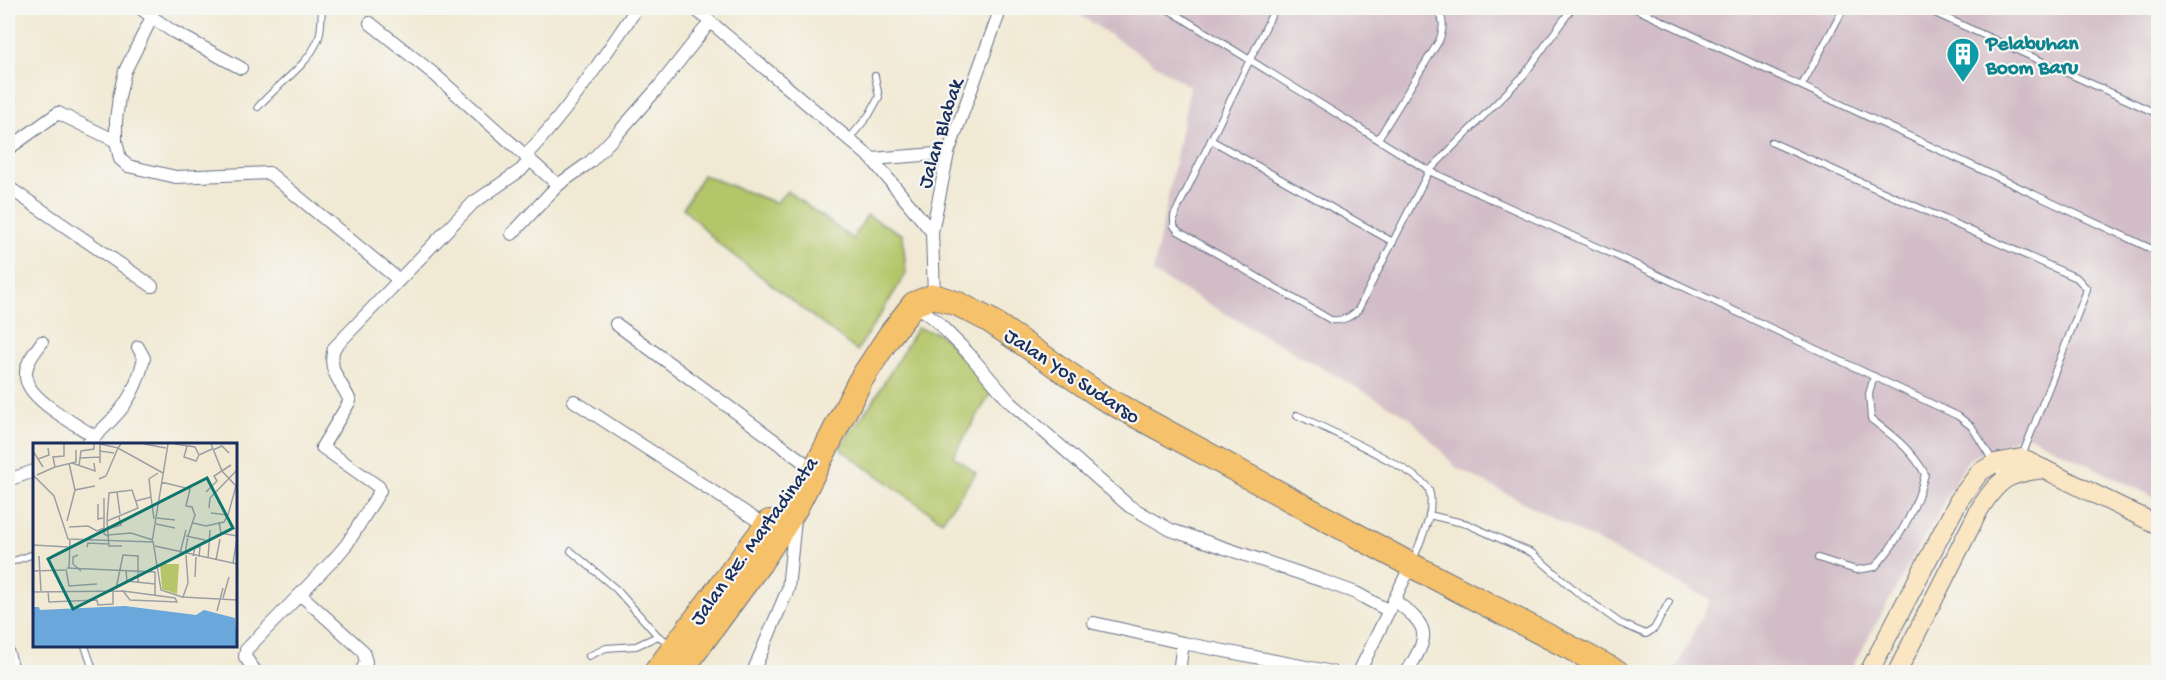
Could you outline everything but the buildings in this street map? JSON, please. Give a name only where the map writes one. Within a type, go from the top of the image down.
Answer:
[{"type":"highway","points":[[676,653],[760,562],[795,509],[860,381],[890,335],[927,291]]},
{"type":"highway","name":"Jalan Yos Sudarso","points":[[927,291],[989,320],[1102,397],[1411,565],[1617,672]]},
{"type":"highway","name":"Jalan RE. Martadinata","points":[[656,672],[676,653],[766,526],[805,463],[831,439]]},
{"type":"street","points":[[140,8],[172,31],[241,68]]},
{"type":"street","points":[[256,672],[245,657],[246,650],[301,595],[347,544],[380,491],[378,487],[325,450],[322,445],[350,401],[332,368],[330,361],[334,348],[473,203],[521,170],[584,86],[638,8]]},
{"type":"street","points":[[694,8],[872,159],[932,232]]},
{"type":"street","name":"Jalan Blabak","points":[[927,291],[932,232],[948,153],[1001,8]]},
{"type":"street","points":[[152,17],[125,71],[116,120],[116,141],[120,159],[128,166],[176,177],[269,173],[399,280]]},
{"type":"street","points":[[512,234],[558,185],[590,162],[619,132],[657,89],[710,22]]},
{"type":"street","points":[[370,23],[434,74],[558,185]]},
{"type":"street","points":[[8,148],[58,113],[116,141]]},
{"type":"street","points":[[872,159],[948,153]]},
{"type":"street","points":[[8,187],[152,286]]},
{"type":"street","points":[[927,291],[934,319],[968,353],[1011,402],[1129,506],[1171,530],[1392,605],[1415,616],[1424,634],[1422,647],[1407,672]]},
{"type":"street","points":[[616,324],[805,463]]},
{"type":"street","points":[[42,342],[29,360],[26,376],[30,389],[40,400],[91,441],[119,414],[134,389],[144,358],[138,347]]},
{"type":"street","points":[[574,401],[766,526]]},
{"type":"street","points":[[1869,672],[1959,500],[1974,477],[1995,463],[2044,469],[2158,525]]},
{"type":"street","points":[[1883,646],[1901,664],[1979,510],[1989,494],[2021,465]]},
{"type":"street","points":[[8,480],[33,471]]},
{"type":"street","points":[[753,672],[788,588],[795,509]]},
{"type":"street","points":[[1359,672],[1411,565]]},
{"type":"street","points":[[301,595],[363,651],[366,662],[361,672]]},
{"type":"street","points":[[1094,623],[1332,672]]},
{"type":"street","points":[[1179,672],[1183,643]]},
{"type":"lane","points":[[258,107],[269,93],[309,56],[319,39],[322,8]]},
{"type":"lane","points":[[1166,8],[1430,171],[1958,416],[1972,427],[2005,479]]},
{"type":"lane","points":[[1275,8],[1174,216],[1174,226],[1178,231],[1331,320],[1341,321],[1349,318],[1358,310],[1430,171],[1524,75],[1572,8]]},
{"type":"lane","points":[[1378,138],[1439,41],[1444,29],[1442,18],[1435,8]]},
{"type":"lane","points":[[1634,8],[2158,252]]},
{"type":"lane","points":[[1802,85],[1844,8]]},
{"type":"lane","points":[[1924,8],[2158,114]]},
{"type":"lane","points":[[849,139],[869,115],[879,98],[876,76]]},
{"type":"lane","points":[[1211,140],[1393,242]]},
{"type":"lane","points":[[1771,142],[2084,283],[2087,289],[2085,295],[2021,465]]},
{"type":"lane","points":[[1818,558],[1856,570],[1875,567],[1896,543],[1912,514],[1921,490],[1925,474],[1917,460],[1898,440],[1871,419],[1869,394],[1874,376]]},
{"type":"lane","points":[[1297,415],[1398,465],[1424,483],[1430,492],[1429,515],[1411,565]]},
{"type":"lane","points":[[1429,515],[1467,524],[1532,553],[1577,592],[1620,623],[1646,634],[1653,629],[1670,602]]},
{"type":"lane","points":[[571,551],[616,589],[676,653]]},
{"type":"lane","points":[[8,563],[33,554]]},
{"type":"lane","points":[[8,644],[17,672]]},
{"type":"lane","points":[[589,656],[606,648],[636,646],[676,653]]},
{"type":"lane","points":[[86,647],[94,672]]},
{"type":"shaded area","points":[[1069,8],[2158,8],[2158,499],[2025,434],[1968,460],[1849,672],[1674,672],[1710,600],[1457,468],[1409,417],[1153,273],[1190,87]]},
{"type":"green space","points":[[703,175],[776,203],[787,191],[853,239],[867,215],[903,235],[906,274],[857,351],[719,244],[683,208]]},
{"type":"green space","points":[[917,328],[938,333],[974,365],[991,393],[953,456],[976,473],[942,521],[839,448],[873,401]]},
{"type":"place","name":"Pelabuhan Boom Baru","points":[[1963,83]]}]
